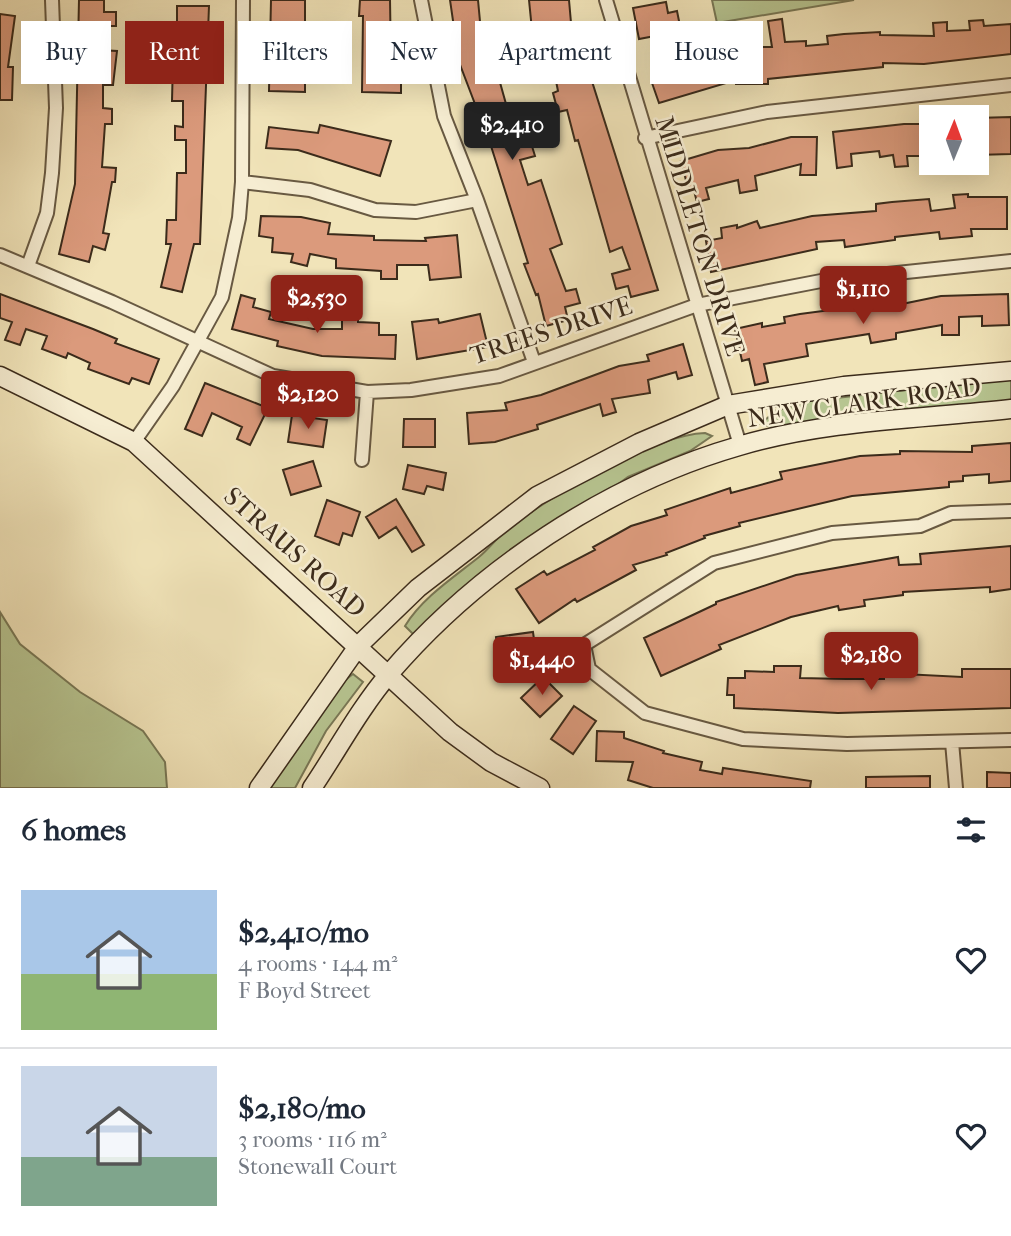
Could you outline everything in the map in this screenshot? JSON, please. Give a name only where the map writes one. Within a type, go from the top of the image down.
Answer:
[{"type":"main road","name":"NEW CLARK ROAD","points":[[259,788],[359,646],[418,588],[537,496],[639,443],[728,405],[844,386],[1011,371]]},
{"type":"main road","name":"STRAUS ROAD","points":[[0,376],[134,442],[450,732],[491,762],[540,788]]},
{"type":"main road","name":"NEW CLARK ROAD","points":[[312,788],[388,675],[461,602],[570,522],[651,480],[740,445],[843,426],[1011,409]]},
{"type":"street","points":[[28,266],[47,213],[52,173],[56,46],[52,0]]},
{"type":"street","points":[[134,442],[173,386],[222,296],[239,218],[242,182],[243,0]]},
{"type":"street","points":[[421,0],[444,116],[477,200],[534,362]]},
{"type":"street","name":"MIDDLETON DRIVE","points":[[606,0],[645,138],[740,445]]},
{"type":"street","points":[[645,138],[767,112],[1011,85]]},
{"type":"street","points":[[242,182],[310,190],[375,210],[416,212],[477,200]]},
{"type":"street","name":"TREES DRIVE","points":[[0,255],[112,302],[196,343],[273,376],[367,392],[411,390],[499,376],[697,305],[821,281],[1011,261]]},
{"type":"street","points":[[362,460],[367,392]]},
{"type":"street","points":[[1011,511],[951,513],[920,526],[832,533],[714,563],[584,645],[589,669],[645,713],[731,736],[847,744],[1011,740]]},
{"type":"street","points":[[952,742],[956,788]]},
{"type":"green space","points":[[712,0],[854,0],[729,21],[717,21]]},
{"type":"green space","points":[[1011,378],[1011,401],[775,428],[761,424],[775,411],[810,401]]},
{"type":"green space","points":[[705,433],[712,436],[690,451],[628,477],[414,635],[405,626],[420,606],[439,588],[479,557],[505,531],[550,500],[603,469],[658,444]]},
{"type":"green space","points":[[0,612],[20,644],[80,692],[143,731],[165,762],[167,788],[0,788]]},
{"type":"green space","points":[[353,674],[363,682],[326,731],[295,788],[267,788],[344,681]]},
{"type":"building","points":[[79,0],[104,0],[104,12],[116,12],[116,26],[111,26],[111,21],[79,21]]},
{"type":"building","points":[[271,0],[305,0],[305,21],[271,21]]},
{"type":"building","points":[[360,0],[390,0],[390,21],[366,21],[366,84],[401,84],[401,93],[362,92],[363,16],[359,16]]},
{"type":"building","points":[[450,0],[478,0],[480,21],[475,21],[475,84],[500,84],[518,147],[531,143],[535,156],[520,160],[528,185],[541,180],[562,244],[550,249],[566,291],[576,289],[580,303],[565,307],[568,320],[546,326],[538,294],[536,295],[524,264],[528,263],[491,146],[461,67],[461,21],[453,21]]},
{"type":"building","points":[[529,0],[569,0],[571,21],[531,21]]},
{"type":"building","points":[[666,2],[668,13],[677,11],[679,21],[650,21],[650,37],[639,39],[633,8]]},
{"type":"building","points":[[177,6],[209,6],[208,21],[177,21]]},
{"type":"building","points":[[0,14],[15,16],[8,67],[13,67],[12,100],[0,100]]},
{"type":"building","points":[[782,19],[785,42],[806,41],[806,46],[828,44],[827,36],[844,34],[880,32],[880,35],[934,36],[933,23],[947,22],[947,31],[970,30],[969,21],[983,20],[984,26],[1011,24],[1011,54],[924,64],[883,63],[883,67],[768,79],[768,84],[763,84],[763,47],[772,47],[768,21]]},
{"type":"building","points":[[111,51],[117,51],[113,85],[103,85],[103,108],[112,109],[112,124],[105,124],[102,167],[116,168],[103,233],[109,234],[105,250],[93,246],[89,262],[59,254],[75,184],[77,84],[111,84]]},
{"type":"building","points":[[172,84],[206,84],[200,244],[194,244],[182,292],[161,287],[171,244],[166,244],[167,220],[176,220],[177,173],[186,173],[186,140],[175,140],[175,126],[183,127],[183,101],[172,101]]},
{"type":"building","points":[[269,84],[305,84],[305,92],[269,91]]},
{"type":"building","points":[[557,84],[593,84],[658,290],[631,297],[628,286],[616,289],[612,274],[630,269],[622,247],[610,252],[567,110],[558,112],[553,93],[558,91]]},
{"type":"building","points":[[652,84],[723,84],[659,103]]},
{"type":"building","points":[[1011,117],[1011,154],[989,155],[989,118]]},
{"type":"building","points":[[919,124],[919,156],[907,156],[908,166],[895,167],[893,155],[880,157],[879,151],[851,154],[852,166],[837,168],[833,132]]},
{"type":"building","points":[[320,125],[391,141],[380,176],[298,150],[266,148],[269,127],[318,133]]},
{"type":"building","points":[[791,137],[817,137],[816,175],[800,175],[801,164],[755,176],[757,190],[740,193],[738,180],[706,188],[709,199],[697,202],[694,191],[689,192],[681,161],[718,150],[749,148]]},
{"type":"building","points":[[968,194],[968,197],[1007,197],[1007,229],[971,229],[972,236],[940,239],[939,232],[845,247],[844,240],[816,242],[817,249],[711,272],[706,241],[722,238],[721,228],[737,225],[737,228],[757,221],[760,228],[812,216],[876,211],[876,204],[892,202],[929,199],[931,211],[955,208],[953,195]]},
{"type":"building","points":[[261,216],[301,217],[330,223],[328,234],[374,236],[374,240],[426,241],[425,238],[457,235],[461,277],[430,280],[428,265],[397,265],[397,279],[381,279],[381,271],[336,268],[336,259],[310,254],[307,266],[291,262],[293,254],[272,252],[273,238],[259,236]]},
{"type":"building","points":[[0,294],[93,329],[117,339],[115,343],[159,359],[149,384],[132,378],[129,384],[88,369],[90,363],[68,353],[66,358],[42,349],[47,336],[26,329],[20,345],[5,340],[12,322],[0,318]]},
{"type":"building","points":[[1008,294],[1009,325],[982,326],[982,316],[959,317],[959,335],[942,335],[942,325],[896,333],[896,339],[871,343],[869,334],[806,344],[808,356],[764,364],[768,382],[755,385],[749,359],[742,361],[735,329],[762,323],[762,327],[785,323],[784,317],[800,314],[891,302],[892,306],[941,296]]},
{"type":"building","points":[[241,295],[255,299],[253,307],[271,312],[269,319],[313,329],[342,329],[342,317],[358,318],[358,322],[379,323],[379,335],[396,335],[395,359],[322,356],[277,346],[278,341],[232,329]]},
{"type":"building","points":[[480,314],[488,347],[417,359],[412,322],[438,319],[439,323]]},
{"type":"building","points":[[683,344],[692,375],[678,379],[676,372],[648,380],[650,393],[612,399],[616,412],[603,416],[600,404],[537,425],[538,429],[495,442],[469,444],[467,413],[507,410],[505,403],[541,395],[619,366],[649,361],[647,355]]},
{"type":"building","points":[[205,383],[268,408],[250,445],[237,439],[242,427],[212,413],[202,436],[185,429]]},
{"type":"building","points":[[292,415],[327,420],[323,447],[288,442]]},
{"type":"building","points":[[404,419],[435,419],[435,447],[403,447]]},
{"type":"building","points":[[1011,443],[1011,481],[989,483],[989,474],[963,476],[963,481],[949,482],[949,487],[852,496],[739,523],[740,526],[704,536],[705,538],[666,553],[667,555],[633,565],[636,570],[577,602],[575,599],[539,623],[516,589],[544,571],[547,575],[595,550],[593,547],[631,526],[667,515],[665,510],[730,488],[731,493],[782,479],[780,472],[860,456],[900,454],[900,451],[972,452],[972,446]]},
{"type":"building","points":[[313,461],[321,486],[291,495],[283,470]]},
{"type":"building","points":[[408,465],[446,473],[443,490],[427,486],[424,494],[403,489]]},
{"type":"building","points":[[396,499],[424,545],[412,552],[396,527],[379,538],[366,517]]},
{"type":"building","points":[[327,500],[360,512],[352,536],[343,533],[339,545],[315,536]]},
{"type":"building","points":[[1011,546],[1011,589],[990,592],[990,587],[903,592],[903,595],[864,600],[865,606],[839,610],[838,606],[791,617],[719,645],[721,649],[661,676],[644,638],[716,602],[796,575],[898,557],[899,565],[921,564],[920,554]]},
{"type":"building","points":[[533,632],[537,662],[500,668],[496,637]]},
{"type":"building","points":[[774,666],[801,666],[800,678],[846,679],[884,679],[884,673],[962,677],[962,669],[1011,669],[1011,708],[838,713],[734,708],[734,695],[727,695],[728,678],[745,678],[745,671],[774,672]]},
{"type":"building","points":[[543,677],[562,696],[540,717],[521,698]]},
{"type":"building","points":[[574,706],[596,721],[573,754],[551,739]]},
{"type":"building","points":[[597,731],[624,732],[624,738],[664,751],[663,753],[702,762],[700,770],[722,774],[723,768],[811,781],[810,788],[653,788],[628,780],[633,762],[596,761]]},
{"type":"building","points":[[987,772],[1011,773],[1011,788],[987,788]]},
{"type":"building","points":[[930,776],[930,788],[866,788],[866,777]]}]
